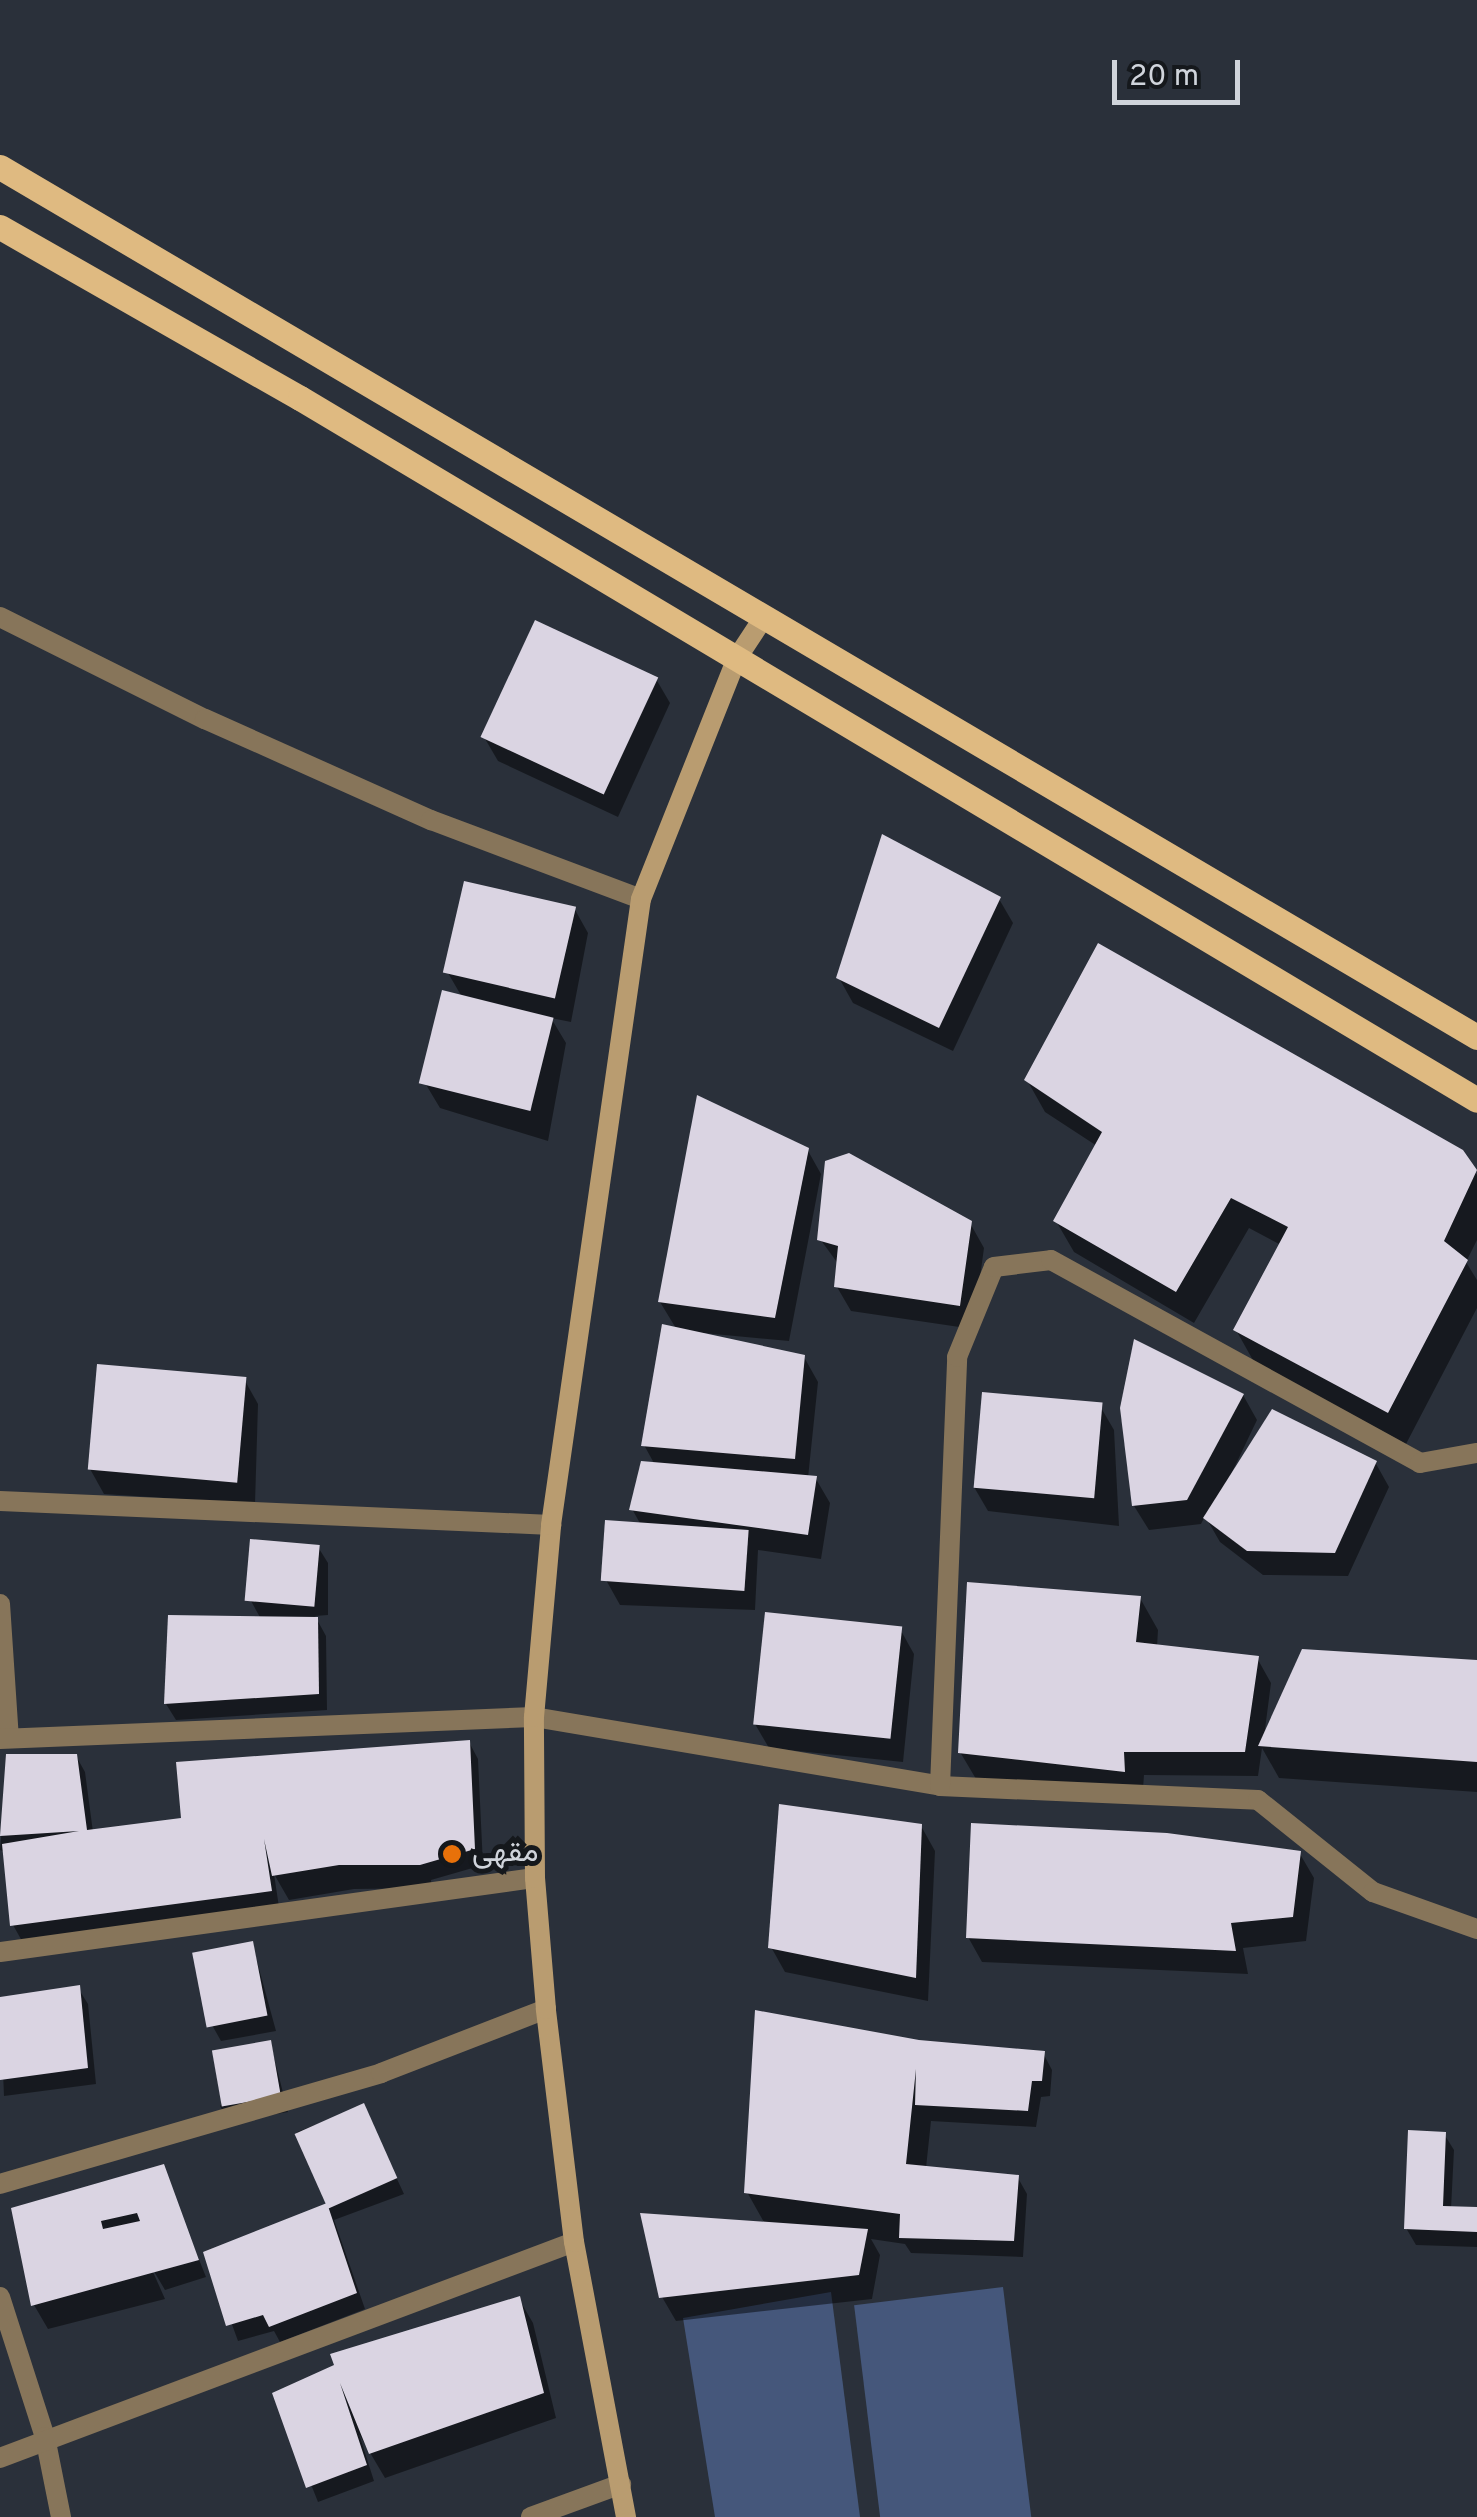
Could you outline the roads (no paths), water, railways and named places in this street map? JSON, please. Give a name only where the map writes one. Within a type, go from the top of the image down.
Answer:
[{"type":"main road","points":[[0,166],[1477,1037]]},
{"type":"main road","points":[[0,227],[737,658],[1477,1100]]},
{"type":"main road","points":[[626,2517],[574,2242],[546,2008],[535,1878],[534,1717],[551,1525],[642,899],[737,658],[764,617]]},
{"type":"street","points":[[0,617],[205,719],[396,804],[642,899]]},
{"type":"street","points":[[940,1786],[957,1358],[994,1266],[1051,1260],[1420,1463],[1477,1453]]},
{"type":"street","points":[[0,1501],[551,1525]]},
{"type":"street","points":[[0,1604],[4,1739],[534,1717],[940,1786],[1258,1800],[1373,1892],[1477,1929]]},
{"type":"street","points":[[0,1952],[535,1878]]},
{"type":"street","points":[[0,2184],[381,2074],[546,2008]]},
{"type":"street","points":[[0,2458],[574,2242]]},
{"type":"street","points":[[0,2297],[45,2438],[61,2517]]},
{"type":"street","points":[[532,2517],[621,2484]]},
{"type":"place","name":"مقهى","points":[[452,1854]]}]
